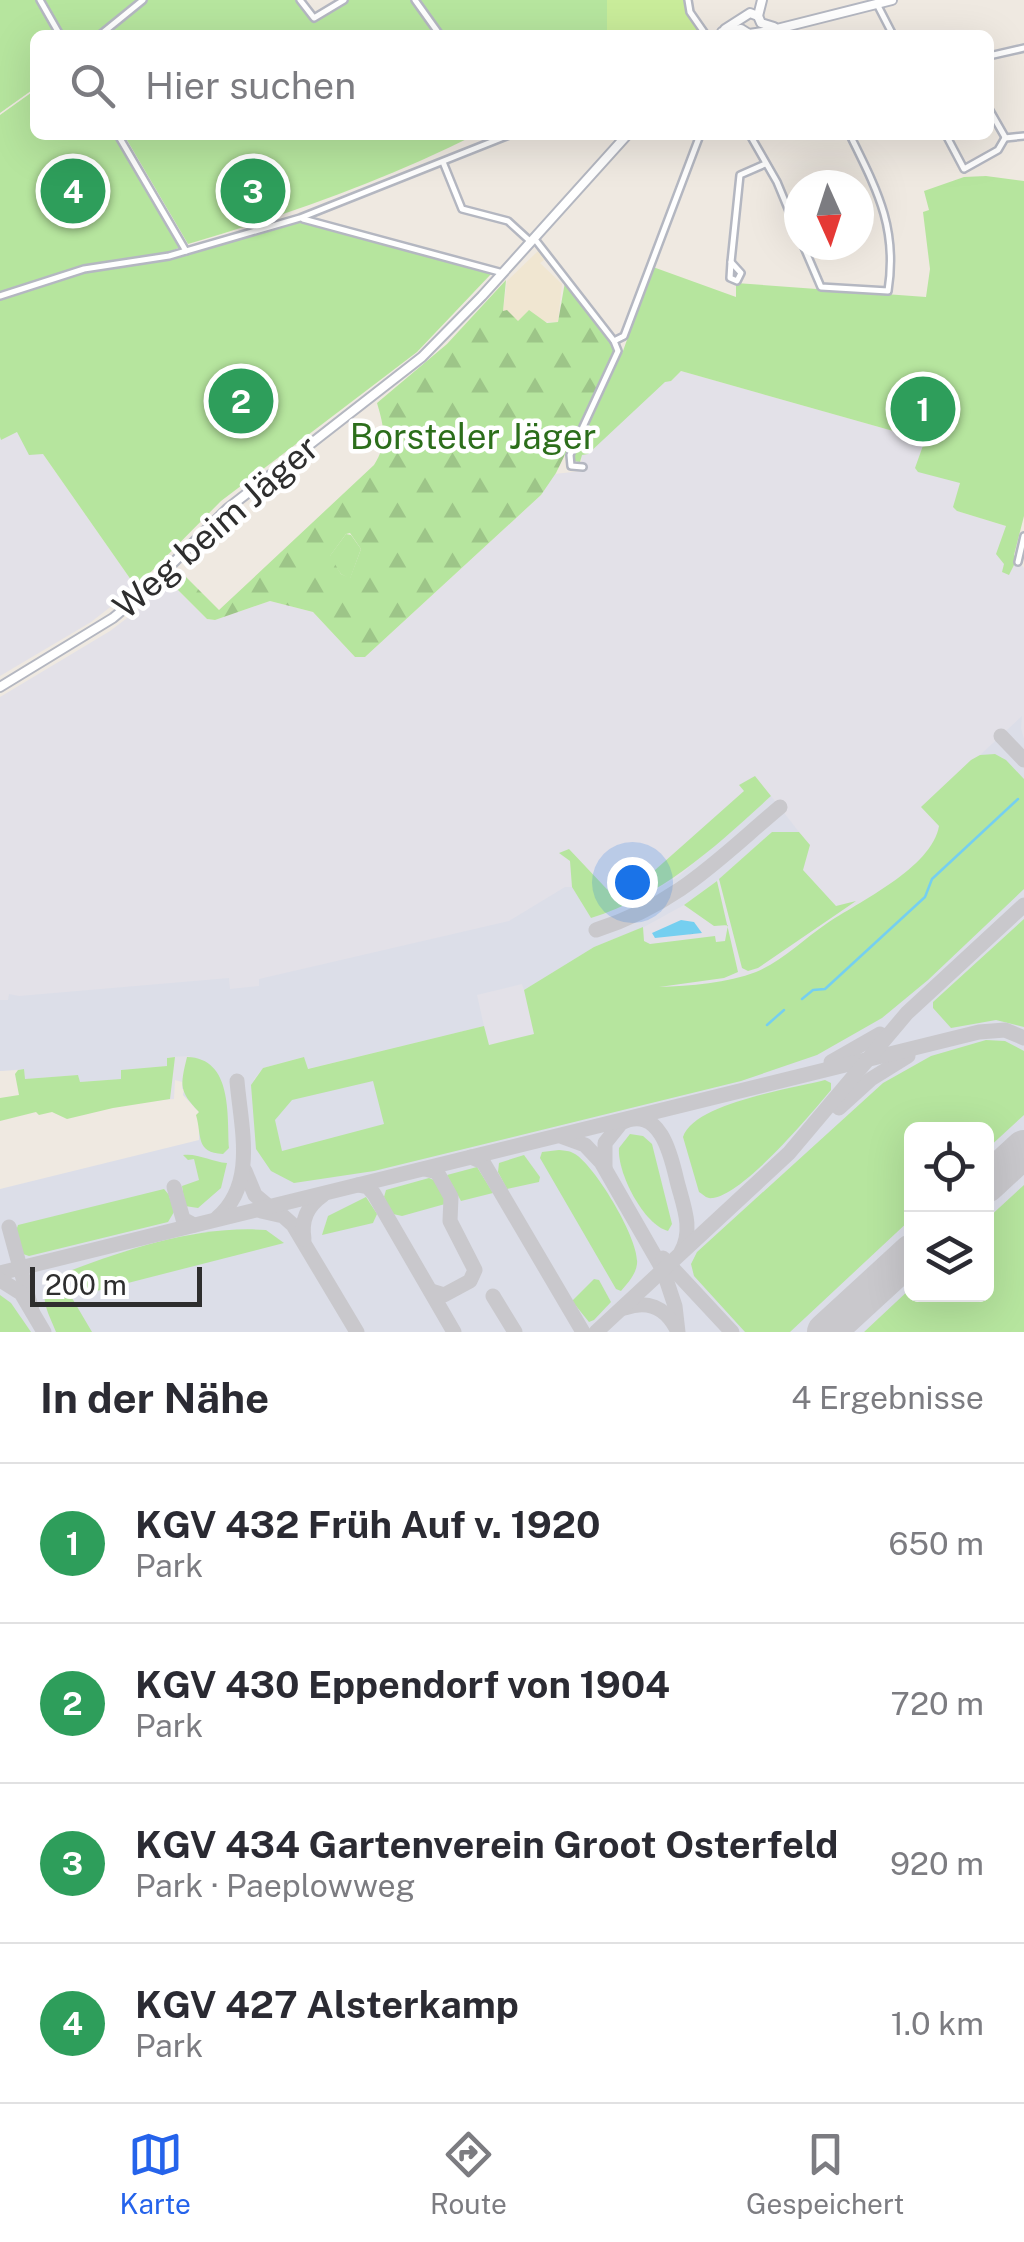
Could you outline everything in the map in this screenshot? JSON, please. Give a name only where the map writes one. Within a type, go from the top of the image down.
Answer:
[{"type":"street","points":[[40,0],[57,30]]},
{"type":"street","points":[[106,30],[143,0]]},
{"type":"street","points":[[300,0],[314,18],[344,0]]},
{"type":"street","points":[[415,0],[436,30]]},
{"type":"street","points":[[688,0],[690,12],[703,30]]},
{"type":"street","points":[[751,30],[761,0]]},
{"type":"street","points":[[730,30],[757,21],[778,27],[892,0]]},
{"type":"street","points":[[877,4],[890,30]]},
{"type":"street","points":[[796,22],[798,30]]},
{"type":"street","points":[[741,25],[745,30]]},
{"type":"street","points":[[994,55],[1024,48]]},
{"type":"street","points":[[994,118],[1006,138]]},
{"type":"street","points":[[949,140],[964,169],[998,150],[1006,138],[1024,136]]},
{"type":"street","points":[[121,140],[186,251]]},
{"type":"street","points":[[0,296],[84,269],[186,251],[300,218],[496,140]]},
{"type":"street","name":"Weg beim Jäger","points":[[0,687],[113,618],[226,508],[422,358],[623,140]]},
{"type":"street","points":[[614,341],[624,336],[698,140]]},
{"type":"street","points":[[753,140],[784,204]]},
{"type":"street","points":[[852,140],[866,170]]},
{"type":"street","points":[[443,162],[462,209],[508,221],[533,240],[614,341],[618,351],[570,455],[571,466],[583,468]]},
{"type":"street","points":[[730,262],[740,175],[765,164]]},
{"type":"street","points":[[810,260],[822,287],[888,291],[891,238],[885,210],[874,186]]},
{"type":"street","points":[[300,218],[503,273]]},
{"type":"street","points":[[1018,562],[1024,536]]},
{"type":"shaded area","points":[[538,251],[544,260],[540,263],[562,284],[558,322],[515,321],[503,311],[507,281]]},
{"type":"shaded area","points":[[681,371],[925,440],[920,461],[960,482],[957,511],[1006,526],[1014,555],[1024,568],[1024,814],[807,962],[539,1043],[182,1089],[182,1082],[175,1080],[174,1099],[38,1111],[20,1097],[19,1070],[0,1071],[0,697],[110,631],[168,580],[207,619],[215,620],[270,601],[313,612],[355,657],[365,657],[541,495],[554,474],[582,471],[581,455]]},
{"type":"shaded area","points":[[17,432],[43,454],[136,587],[91,622],[0,676],[0,437]]},
{"type":"shaded area","points":[[1022,716],[1024,779],[1002,757],[980,755]]},
{"type":"shaded area","points":[[771,796],[799,832],[772,832],[684,905],[644,927],[594,947],[524,990],[522,984],[477,995],[484,1026],[307,1069],[303,1057],[263,1068],[254,1079],[264,1098],[747,986],[1024,814],[1024,1332],[0,1332],[0,1189],[199,1140],[199,1112],[183,1095],[190,1056],[168,1057],[168,1066],[122,1070],[122,1079],[79,1082],[78,1075],[24,1079],[23,1069],[0,1071],[0,1000],[8,1000],[9,994],[229,978],[230,989],[259,986],[259,979],[509,921],[565,887],[572,887],[591,918],[628,905],[678,877]]},
{"type":"green space","points":[[0,0],[143,0],[106,30],[30,30],[30,92],[0,113]]},
{"type":"green space","points":[[147,0],[295,0],[312,22],[349,0],[411,0],[432,30],[110,30]]},
{"type":"green space","points":[[418,0],[607,0],[607,30],[439,30]]},
{"type":"green space","points":[[607,0],[686,0],[688,12],[700,30],[607,30]]},
{"type":"green space","points":[[30,94],[30,140],[117,140],[180,247],[168,253],[82,267],[0,293],[0,115]]},
{"type":"green space","points":[[127,140],[464,140],[334,196],[188,244]]},
{"type":"green space","points":[[964,177],[1024,181],[1024,516],[1014,555],[1017,559],[1009,575],[1002,572],[1004,564],[996,554],[1006,526],[957,511],[953,507],[960,483],[918,472],[915,468],[925,440],[681,371],[588,454],[582,455],[580,462],[573,461],[571,458],[623,351],[653,267],[736,297],[736,283],[926,297],[930,269],[923,212],[929,210],[924,191]]},
{"type":"green space","points":[[299,222],[492,273],[417,352],[221,501],[136,587],[43,454],[29,455],[17,432],[1,440],[0,300],[82,272],[170,259]]},
{"type":"green space","name":"Borsteler Jäger","points":[[506,280],[503,311],[507,310],[518,321],[529,310],[547,323],[558,322],[565,282],[617,350],[556,473],[541,495],[365,657],[355,657],[313,612],[270,601],[215,620],[207,619],[168,580],[178,569],[219,610],[374,465],[383,435],[377,403],[447,344]],"holes":[[[350,533],[361,549],[350,578],[341,574],[330,556],[346,534]]]},
{"type":"green space","points":[[346,534],[361,549],[350,579],[341,574],[329,557]]},
{"type":"green space","points":[[995,754],[1024,779],[1024,889],[882,1018],[817,1055],[741,1081],[374,1171],[294,1183],[271,1171],[256,1149],[251,1085],[263,1068],[304,1057],[308,1069],[484,1026],[489,1045],[534,1034],[524,990],[594,947],[643,927],[644,941],[650,944],[715,936],[716,942],[725,941],[728,927],[738,972],[724,978],[659,987],[696,985],[756,972],[909,870],[923,856],[939,826],[921,807],[971,760]],"holes":[[[373,1081],[384,1124],[282,1151],[275,1120],[292,1100]]]},
{"type":"green space","points":[[755,776],[771,796],[730,833],[665,883],[591,918],[572,887],[570,861],[559,853],[569,849],[619,902],[744,791],[739,785]]},
{"type":"green space","points":[[772,832],[799,832],[810,845],[803,870],[836,906],[856,901],[748,971],[742,968],[719,879]]},
{"type":"green space","points":[[717,881],[727,925],[714,926],[684,905]]},
{"type":"green space","points":[[1024,919],[1024,1027],[996,1020],[951,1028],[933,1008],[933,1002]]},
{"type":"green space","points":[[986,1040],[1005,1041],[1024,1051],[1024,1115],[994,1143],[994,1122],[904,1122],[904,1226],[790,1332],[745,1332],[694,1276],[691,1264],[697,1252],[883,1083],[931,1056]]},
{"type":"green space","points":[[175,1057],[170,1099],[67,1119],[52,1112],[36,1112],[0,1121],[0,1098],[19,1095],[15,1074],[18,1070],[24,1069],[25,1079],[78,1075],[80,1082],[121,1079],[121,1070],[167,1066],[167,1058]]},
{"type":"green space","points":[[187,1057],[213,1067],[220,1078],[228,1120],[229,1148],[223,1154],[208,1150],[201,1142],[196,1115],[199,1112],[183,1088]]},
{"type":"green space","points":[[825,1080],[831,1083],[831,1090],[759,1168],[726,1193],[711,1198],[699,1192],[683,1137],[691,1125],[724,1106]]},
{"type":"green space","points":[[630,1134],[643,1136],[652,1144],[672,1224],[668,1231],[641,1209],[627,1184],[619,1148]]},
{"type":"green space","points":[[559,1150],[575,1154],[594,1173],[631,1238],[637,1264],[621,1291],[616,1289],[540,1158],[542,1152]]},
{"type":"green space","points":[[183,1155],[227,1163],[221,1188],[198,1208],[185,1206],[182,1186],[199,1180],[194,1159]]},
{"type":"green space","points":[[524,1155],[540,1177],[539,1182],[507,1189],[498,1172],[499,1163]]},
{"type":"green space","points":[[477,1167],[493,1193],[461,1201],[447,1175]]},
{"type":"green space","points":[[429,1178],[436,1181],[447,1199],[445,1204],[402,1216],[393,1214],[384,1197],[386,1190]]},
{"type":"green space","points":[[1024,1185],[1024,1332],[864,1332],[904,1295],[904,1302],[994,1302],[994,1213]]},
{"type":"green space","points":[[164,1189],[174,1212],[168,1222],[29,1256],[20,1253],[15,1234],[18,1225]]},
{"type":"green space","points":[[366,1197],[377,1214],[373,1223],[322,1235],[328,1216]]},
{"type":"green space","points":[[266,1230],[284,1243],[81,1295],[70,1277],[72,1270],[167,1240],[217,1231]]},
{"type":"green space","points":[[56,1276],[92,1332],[56,1332],[45,1296]]},
{"type":"green space","points":[[594,1279],[599,1280],[611,1302],[589,1322],[572,1301]]},
{"type":"green space","points":[[0,1295],[11,1303],[31,1332],[0,1332]]},
{"type":"water","points":[[681,920],[694,922],[702,933],[655,938],[652,933]]},
{"type":"waterway","points":[[802,999],[813,990],[825,989],[925,897],[932,879],[1018,799]]},
{"type":"waterway","points":[[767,1025],[784,1010]]},
{"type":"taxiway","points":[[1001,736],[1024,760]]},
{"type":"taxiway","points":[[596,930],[674,893],[780,807]]},
{"type":"taxiway","points":[[596,1332],[789,1153],[907,1013],[1024,905]]},
{"type":"taxiway","points":[[0,1273],[979,1032],[1005,1030],[1024,1038]]},
{"type":"taxiway","points":[[831,1062],[880,1034]]},
{"type":"taxiway","points":[[839,1108],[871,1079],[908,1056]]},
{"type":"taxiway","points":[[217,1218],[230,1204],[242,1172],[237,1081]]},
{"type":"taxiway","points":[[605,1167],[605,1143],[621,1123],[634,1119],[654,1126],[667,1146],[684,1208],[687,1235],[681,1252]]},
{"type":"taxiway","points":[[563,1137],[585,1145],[601,1162],[663,1270],[675,1306],[678,1332]]},
{"type":"taxiway","points":[[471,1157],[483,1162],[583,1332]]},
{"type":"taxiway","points":[[425,1169],[437,1172],[451,1197],[450,1221],[475,1270],[470,1281],[444,1295],[431,1291]]},
{"type":"taxiway","points":[[245,1171],[255,1195],[274,1211]]},
{"type":"taxiway","points":[[358,1185],[368,1187],[374,1194],[454,1332]]},
{"type":"taxiway","points":[[174,1187],[183,1219],[194,1225]]},
{"type":"taxiway","points":[[304,1239],[306,1214],[323,1195]]},
{"type":"taxiway","points":[[261,1211],[283,1216],[293,1225],[357,1332]]},
{"type":"taxiway","points":[[9,1227],[32,1311]]},
{"type":"taxiway","points":[[663,1258],[732,1332]]},
{"type":"taxiway","points":[[0,1280],[21,1293],[44,1332]]},
{"type":"taxiway","points":[[493,1296],[515,1332]]},
{"type":"taxiway","points":[[625,1308],[655,1307],[676,1328]]},
{"type":"runway","points":[[994,1177],[1024,1149]]},
{"type":"runway","points":[[826,1332],[904,1260]]},
{"type":"place","name":"KGV 427 Alsterkamp","points":[[73,191]]},
{"type":"place","name":"KGV 434 Gartenverein Groot Osterfeld","points":[[253,191]]},
{"type":"place","name":"KGV 430 Eppendorf von 1904","points":[[241,401]]},
{"type":"place","name":"KGV 432 Früh Auf v. 1920","points":[[923,409]]}]
